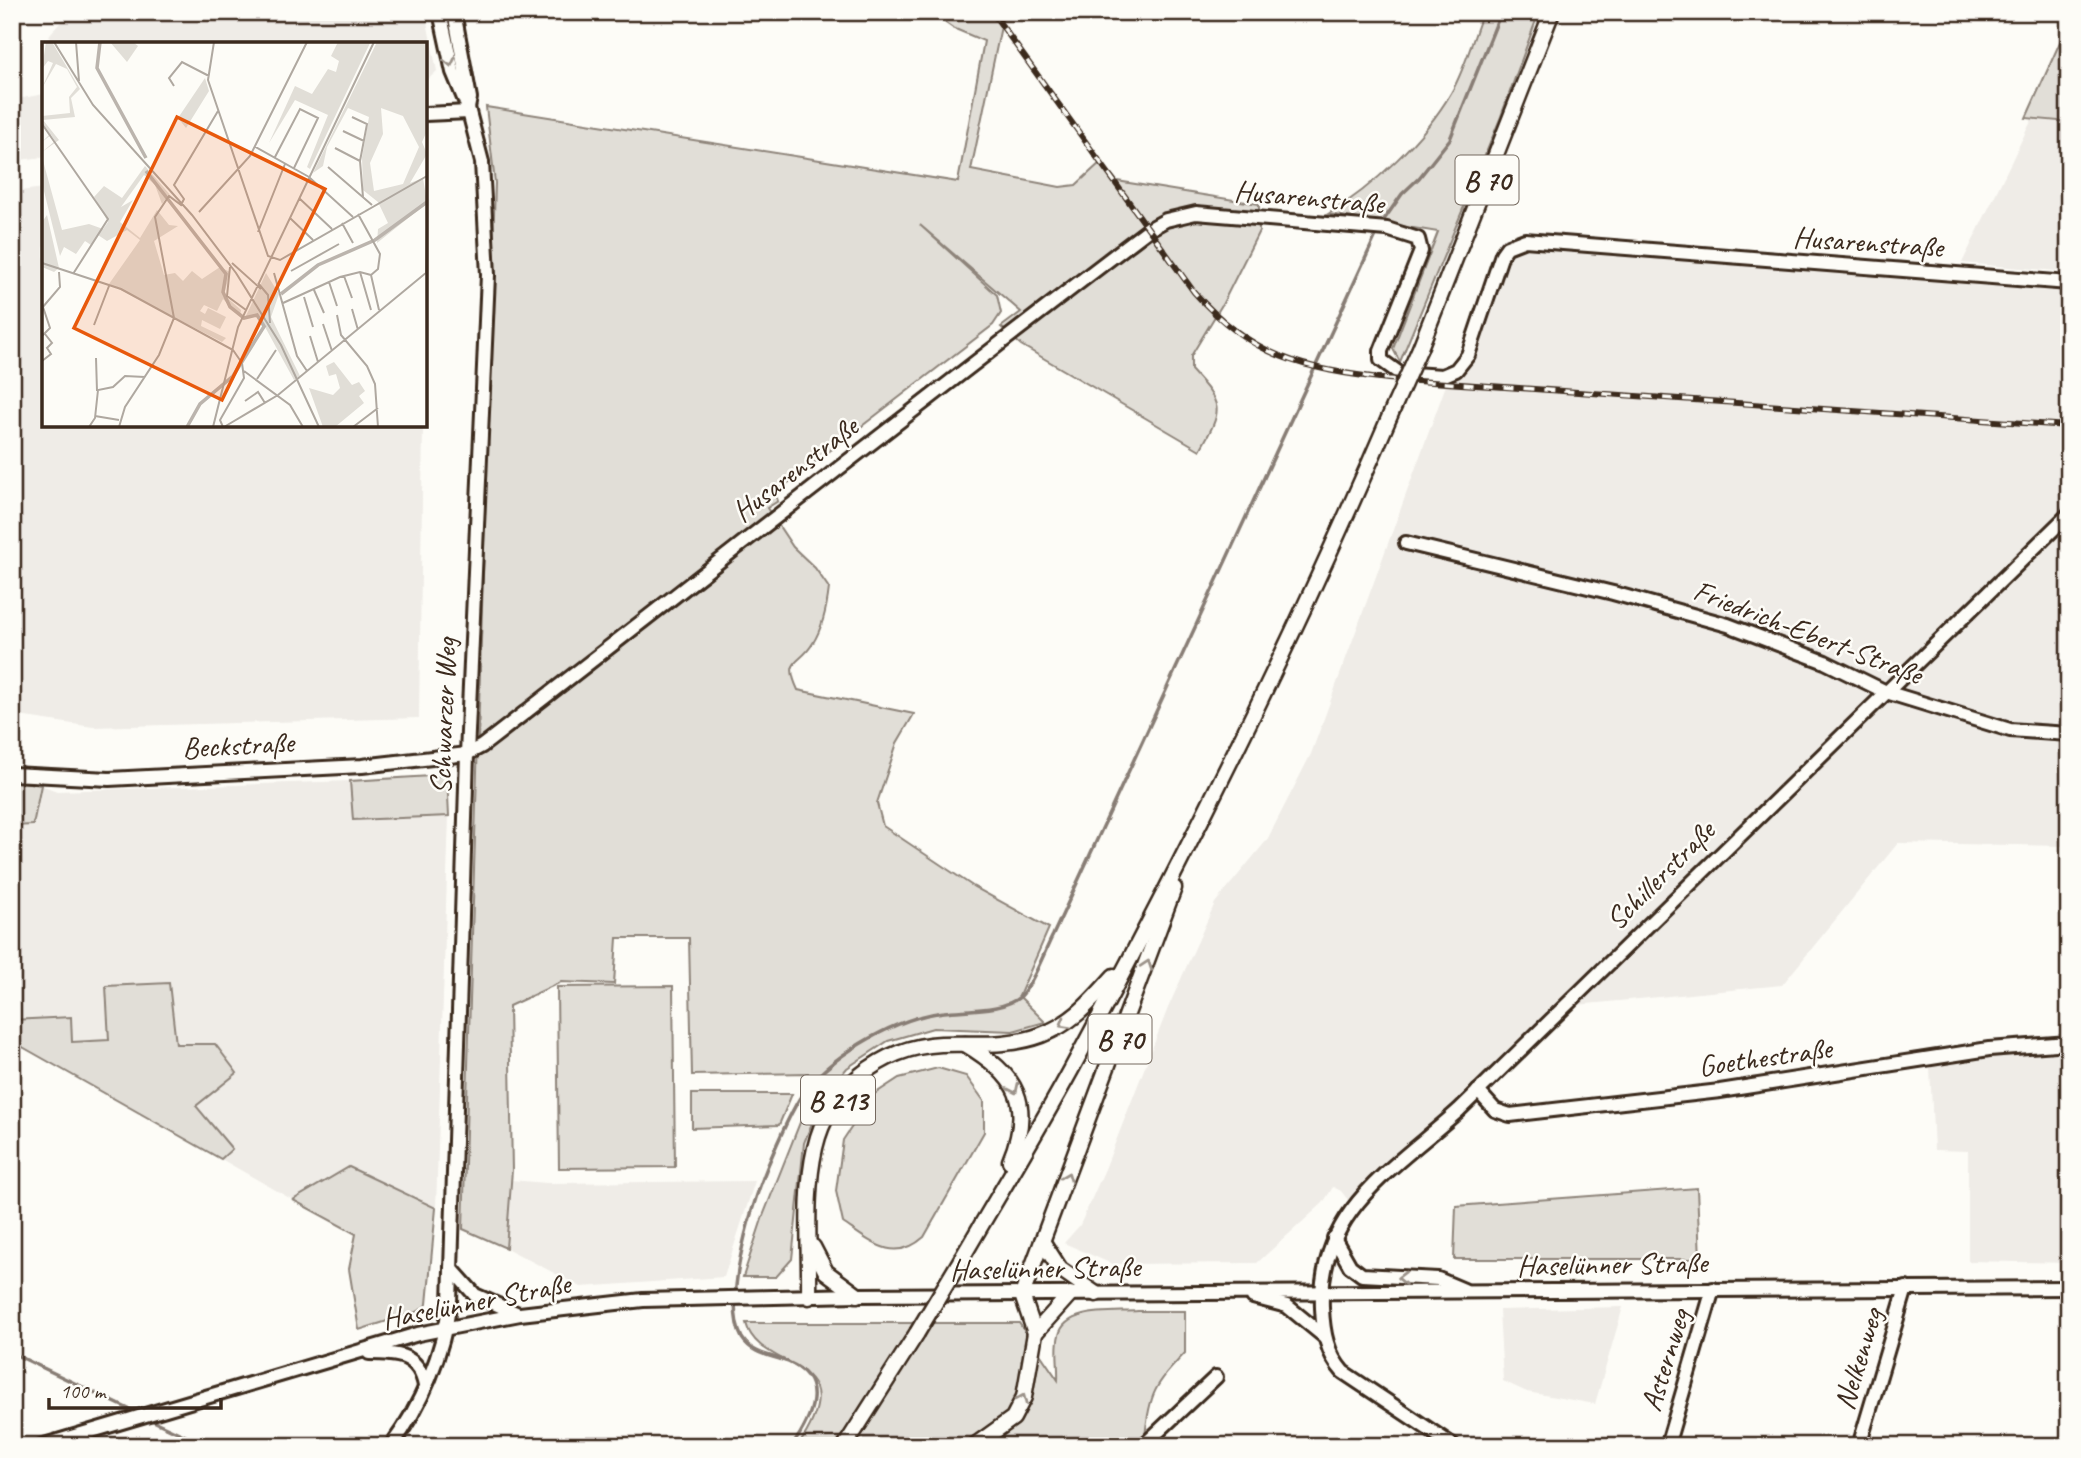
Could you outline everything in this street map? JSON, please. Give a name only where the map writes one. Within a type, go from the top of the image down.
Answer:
[{"type":"main road","name":"B 70","points":[[845,1446],[917,1333],[1069,1073],[1193,835],[1328,559],[1420,348],[1552,12]]},
{"type":"main road","name":"B 70","points":[[1022,1295],[1136,996],[1193,835]]},
{"type":"main road","points":[[965,1044],[1015,1041],[1060,1027],[1092,1003],[1130,959]]},
{"type":"main road","points":[[965,1044],[1003,1070],[1015,1087],[1020,1103],[1019,1138],[989,1211]]},
{"type":"main road","name":"B 213","points":[[809,1297],[810,1172],[815,1146],[825,1118],[843,1091],[873,1066],[907,1049],[965,1044]]},
{"type":"main road","name":"B 213","points":[[810,1239],[826,1272],[857,1295]]},
{"type":"main road","points":[[1042,1241],[1060,1269],[1096,1294]]},
{"type":"main road","points":[[1035,1334],[1070,1294]]},
{"type":"main road","points":[[974,1446],[1013,1418],[1024,1397],[1035,1334],[1022,1295]]},
{"type":"street","name":"Schwarzer Weg","points":[[390,1446],[425,1386],[446,1327],[451,1268],[467,754],[488,275],[482,162],[469,110],[453,72],[440,12]]},
{"type":"street","name":"Schwarzer Weg","points":[[454,12],[470,99],[469,110]]},
{"type":"street","points":[[427,114],[469,110]]},
{"type":"street","name":"Husarenstraße","points":[[467,754],[482,746],[609,649],[806,493],[1156,225],[1196,213],[1387,229],[1418,239],[1420,251],[1381,351],[1381,360],[1399,373],[1442,376],[1456,370],[1468,355],[1502,254],[1507,247],[1525,240],[2069,283]]},
{"type":"street","name":"Schillerstraße","points":[[1325,1337],[1321,1292],[1324,1268],[1340,1223],[1359,1199],[1478,1090],[2069,514]]},
{"type":"street","name":"Friedrich-Ebert-Straße","points":[[1406,543],[1614,593],[1728,625],[1825,662],[1886,692],[2010,730],[2069,734]]},
{"type":"street","name":"Beckstraße","points":[[12,774],[109,779],[362,766],[467,754]]},
{"type":"street","name":"Goethestraße","points":[[1478,1090],[1495,1110],[1510,1115],[1720,1091],[1989,1049],[2069,1043]]},
{"type":"street","points":[[1334,1238],[1350,1266],[1362,1275],[1438,1279],[1467,1292]]},
{"type":"street","points":[[451,1268],[475,1295],[520,1314]]},
{"type":"street","name":"Haselünner Straße","points":[[41,1446],[134,1421],[446,1327],[520,1314],[643,1300],[857,1295],[2069,1287]]},
{"type":"street","name":"Nelkenweg","points":[[1859,1446],[1906,1288]]},
{"type":"street","name":"Asternweg","points":[[1667,1446],[1713,1289]]},
{"type":"street","points":[[1240,1293],[1287,1306],[1325,1337],[1332,1360],[1343,1372],[1454,1446]]},
{"type":"street","points":[[355,1354],[395,1353],[410,1358],[423,1374],[425,1386]]},
{"type":"street","points":[[1143,1446],[1216,1377]]},
{"type":"shaded area","points":[[70,12],[425,12],[437,71],[427,80],[427,42],[48,42],[50,34]]},
{"type":"shaded area","points":[[930,12],[1004,12],[971,170],[1060,187],[1076,185],[1101,162],[1117,181],[1259,204],[1259,231],[1223,303],[1191,356],[1191,370],[1209,391],[1216,407],[1213,425],[1200,450],[1021,345],[1001,327],[1021,312],[920,225],[997,295],[1001,313],[993,325],[775,493],[778,501],[767,508],[793,547],[815,568],[829,588],[824,616],[816,637],[793,667],[798,690],[914,714],[897,743],[877,803],[883,826],[974,887],[1049,928],[1019,996],[1045,1022],[1013,1031],[933,1028],[888,1041],[847,1068],[822,1098],[804,1143],[792,1259],[776,1277],[743,1277],[763,1216],[810,1097],[808,1073],[692,1075],[689,938],[617,938],[614,984],[561,982],[509,1006],[512,1170],[506,1248],[463,1229],[495,183],[486,107],[958,182],[984,41],[953,28]]},
{"type":"shaded area","points":[[1483,12],[1539,12],[1500,119],[1400,362],[1393,349],[1438,232],[1328,214],[1379,176],[1427,127],[1456,84]]},
{"type":"shaded area","points":[[2069,22],[2069,122],[2026,118]]},
{"type":"shaded area","points":[[2069,43],[2069,272],[1962,263]]},
{"type":"shaded area","points":[[42,94],[42,157],[12,161],[12,100]]},
{"type":"shaded area","points":[[42,188],[42,427],[423,427],[419,718],[93,727],[12,715],[12,192]]},
{"type":"shaded area","points":[[427,192],[429,201],[427,292]]},
{"type":"shaded area","points":[[1531,244],[2069,290],[2069,846],[1898,843],[1782,985],[1577,1005],[1352,1205],[1341,1191],[1333,1187],[1323,1203],[1257,1263],[1112,1264],[1064,1243],[1080,1225],[1105,1169],[1168,1008],[1215,903],[1267,840],[1311,754],[1446,385],[1460,370],[1503,263],[1511,251]]},
{"type":"shaded area","points":[[447,775],[449,816],[353,820],[350,781]]},
{"type":"shaded area","points":[[12,780],[41,785],[33,825],[12,826]]},
{"type":"shaded area","points":[[350,781],[353,820],[449,816],[436,1208],[349,1167],[293,1200],[221,1159],[232,1149],[196,1106],[214,1044],[109,1040],[72,1043],[70,1017],[12,1020],[12,826],[33,825],[41,785],[57,791]]},
{"type":"shaded area","points":[[169,983],[176,1044],[215,1044],[237,1073],[196,1106],[232,1149],[221,1159],[12,1041],[12,1020],[71,1017],[72,1042],[109,1040],[106,986]]},
{"type":"shaded area","points":[[673,986],[675,1167],[559,1168],[557,987]]},
{"type":"shaded area","points":[[2069,1050],[2069,1263],[1968,1261],[1968,1151],[1934,1150],[1930,1067],[2002,1055]]},
{"type":"shaded area","points":[[938,1068],[966,1076],[984,1101],[984,1132],[924,1237],[903,1249],[883,1247],[843,1223],[836,1191],[843,1140],[873,1095],[899,1078]]},
{"type":"shaded area","points":[[692,1094],[792,1094],[779,1125],[692,1128]]},
{"type":"shaded area","points":[[349,1167],[436,1208],[427,1304],[419,1311],[359,1330],[349,1269],[356,1234],[293,1200]]},
{"type":"shaded area","points":[[510,1180],[547,1183],[755,1181],[724,1277],[581,1287],[506,1248]]},
{"type":"shaded area","points":[[1697,1188],[1700,1259],[1454,1259],[1456,1206]]},
{"type":"shaded area","points":[[1623,1307],[1595,1404],[1527,1392],[1503,1381],[1499,1310]]},
{"type":"shaded area","points":[[1185,1311],[1185,1353],[1155,1391],[1145,1438],[1136,1446],[798,1446],[814,1417],[818,1395],[812,1380],[754,1339],[746,1323],[1019,1323],[1058,1380],[1058,1340],[1063,1326],[1071,1320],[1092,1313]]},
{"type":"waterway","points":[[1381,224],[1402,194],[1419,178],[1450,139],[1501,12]]},
{"type":"waterway","points":[[792,1446],[810,1412],[813,1389],[801,1370],[746,1344],[737,1321],[735,1299],[742,1248],[756,1197],[787,1121],[807,1088],[851,1049],[870,1038],[926,1015],[1004,1005],[1021,996],[1030,984],[1378,231]]},
{"type":"waterway","points":[[12,1353],[139,1414]]},
{"type":"waterway","points":[[149,1419],[207,1446]]},
{"type":"railway","points":[[992,12],[1194,292],[1237,332],[1281,357],[1330,370],[1388,379],[2069,426]]}]
